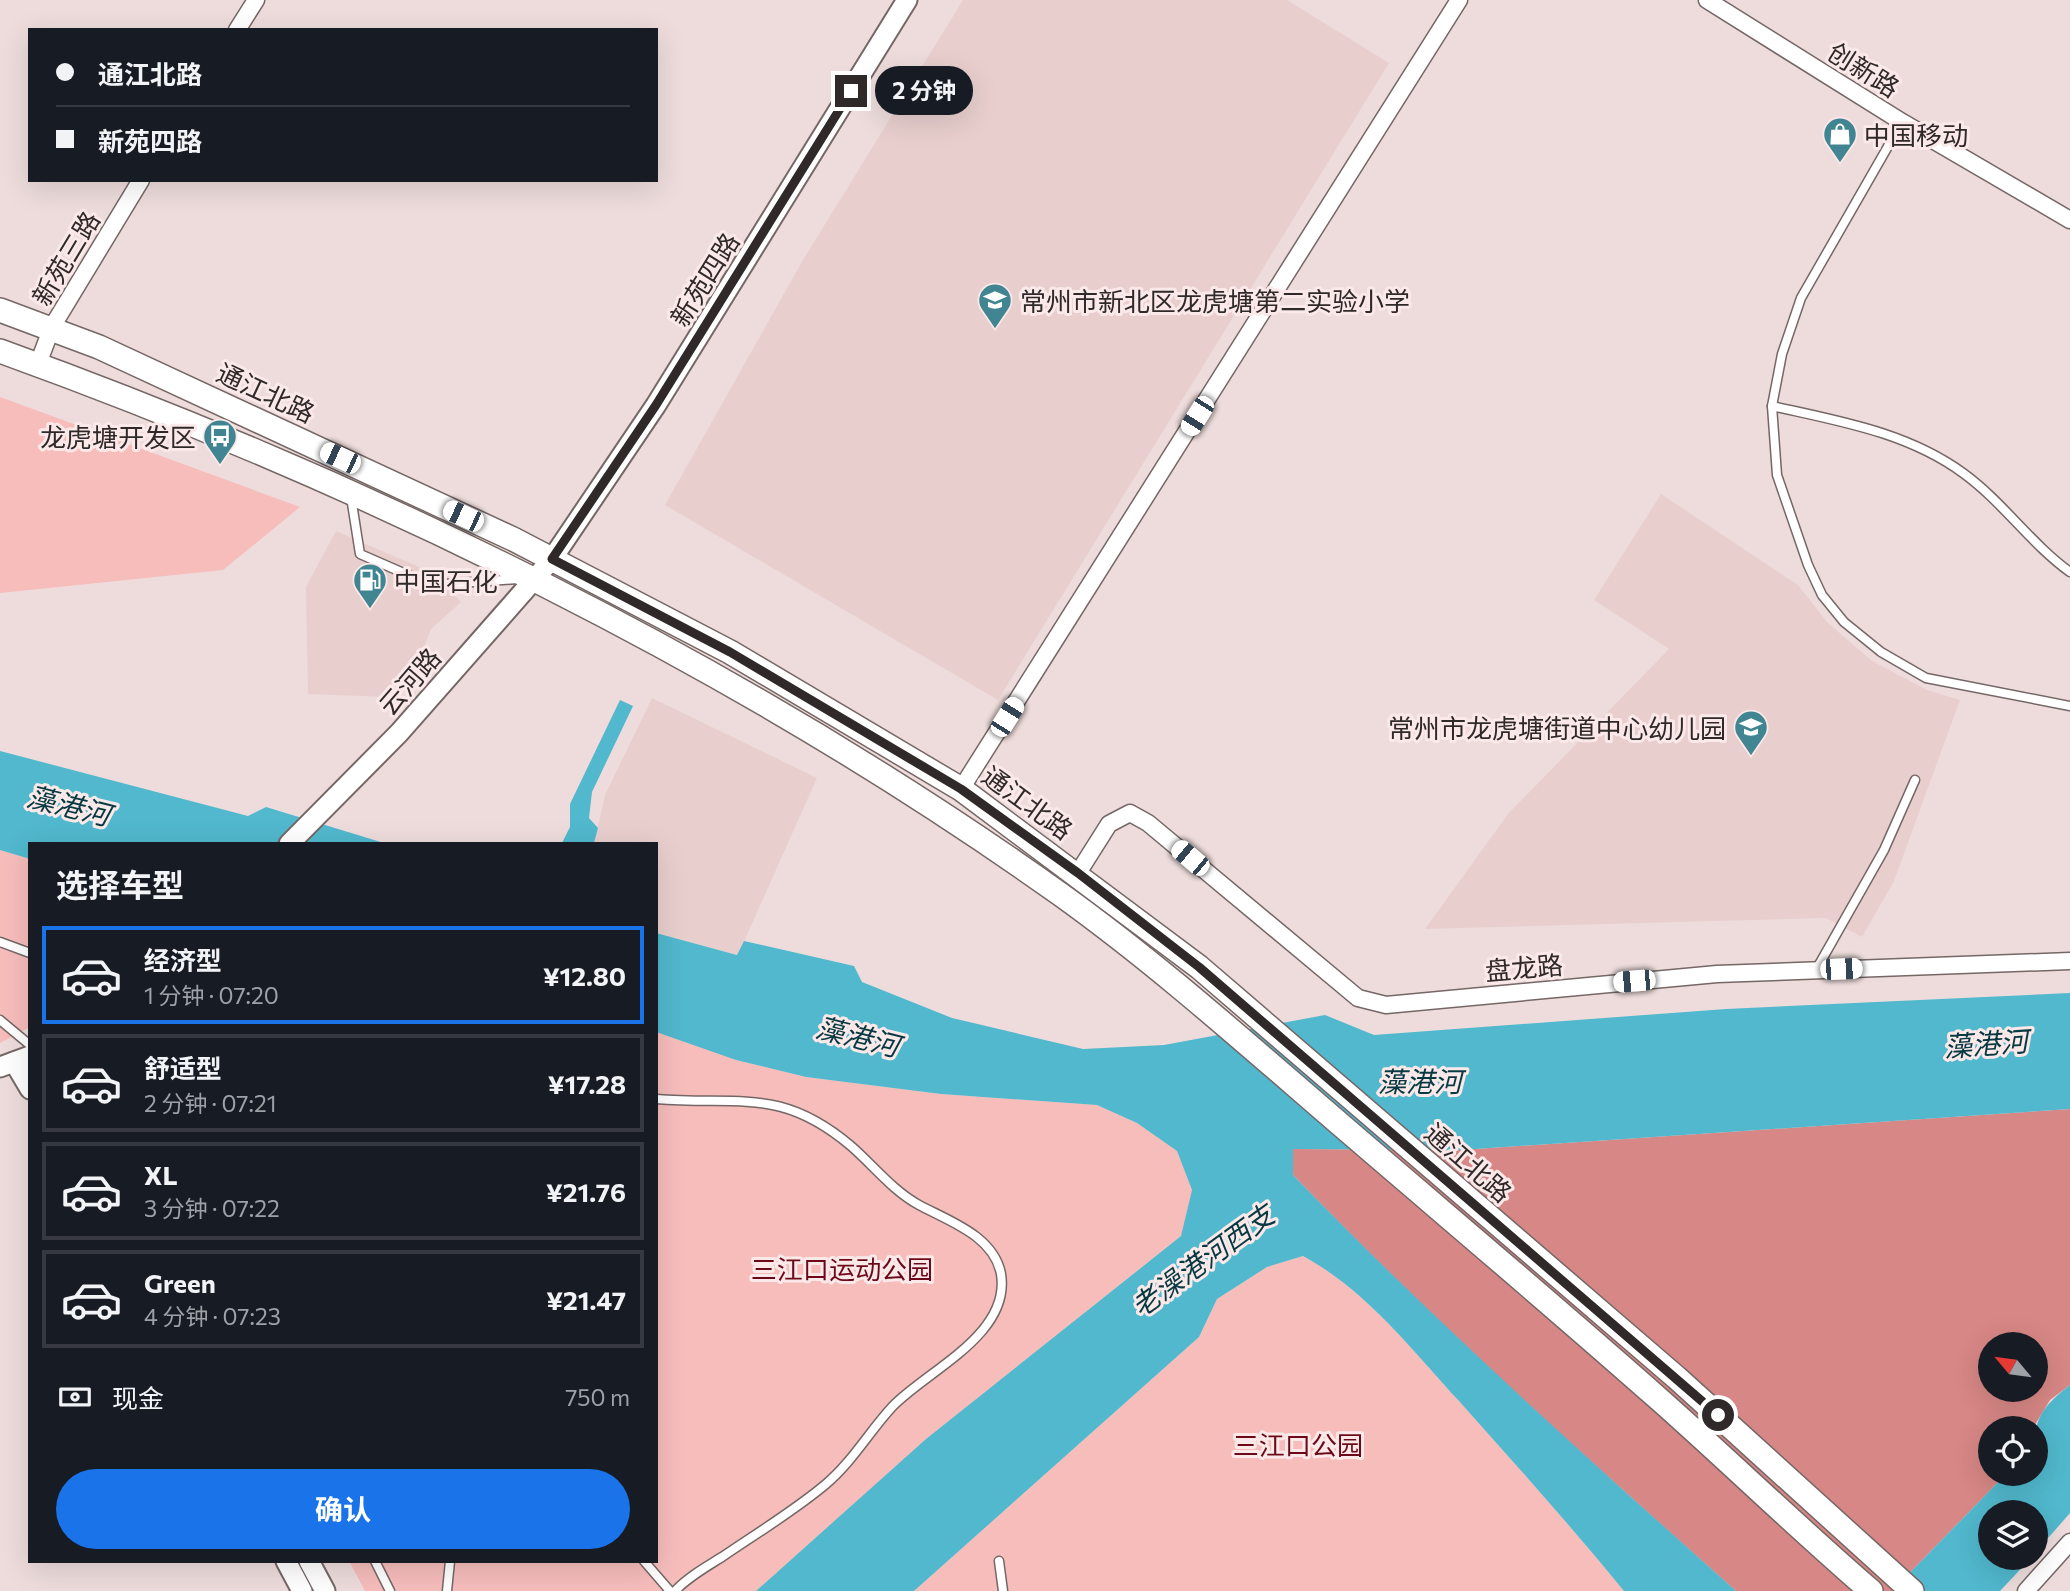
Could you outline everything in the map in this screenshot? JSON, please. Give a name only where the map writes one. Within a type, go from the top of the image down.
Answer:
[{"type":"main road","name":"通江北路","points":[[0,310],[52,327],[266,423],[552,559],[730,652],[961,789],[1078,873],[1247,1008],[1677,1378],[1912,1591]]},
{"type":"main road","points":[[0,351],[253,449],[534,578],[715,677],[937,810],[1063,896],[1209,1011],[1658,1398],[1866,1587]]},
{"type":"street","points":[[238,28],[256,0]]},
{"type":"street","name":"新苑四路","points":[[534,578],[552,559],[656,405],[907,0]]},
{"type":"street","points":[[961,789],[1459,0]]},
{"type":"street","name":"创新路","points":[[1707,0],[1902,121],[2070,220]]},
{"type":"street","name":"新苑三路","points":[[38,365],[52,327],[140,182]]},
{"type":"street","name":"云河路","points":[[291,842],[399,733],[534,578]]},
{"type":"street","name":"盘龙路","points":[[1078,873],[1110,824],[1130,813],[1148,823],[1358,999],[1387,1005],[1717,974],[2070,961]]},
{"type":"street","points":[[14,1062],[28,1086]]},
{"type":"street","points":[[2026,1591],[2070,1542]]},
{"type":"street","points":[[287,1563],[302,1591]]},
{"type":"street","points":[[310,1563],[325,1591]]},
{"type":"lane","points":[[1902,121],[1801,298],[1782,354],[1772,406],[1777,475],[1822,595],[1844,622],[1881,652],[1926,678],[2070,706]]},
{"type":"lane","points":[[1772,406],[1875,430],[1930,452],[1965,474],[2070,572]]},
{"type":"lane","points":[[351,494],[360,554],[431,585],[534,578]]},
{"type":"lane","points":[[1816,970],[1884,849],[1915,780]]},
{"type":"lane","points":[[0,942],[28,952]]},
{"type":"lane","points":[[0,1020],[28,1043]]},
{"type":"lane","points":[[646,1563],[673,1591],[827,1483],[858,1451],[891,1408],[924,1377],[962,1354],[985,1326],[998,1301],[1001,1274],[991,1250],[974,1235],[905,1198],[851,1146],[814,1118],[760,1102],[658,1099]]},
{"type":"lane","points":[[999,1561],[1003,1591]]},
{"type":"lane","points":[[376,1563],[390,1591]]},
{"type":"lane","points":[[447,1591],[450,1563]]},
{"type":"shaded area","name":"常州市新北区龙虎塘第二实验小学","points":[[963,0],[1287,0],[1389,63],[998,700],[665,505],[803,260]]},
{"type":"shaded area","name":"常州市龙虎塘街道中心幼儿园","points":[[1661,494],[1798,585],[1827,622],[1872,661],[1927,690],[1960,700],[1894,881],[1862,937],[1826,918],[1425,929],[1508,814],[1669,649],[1594,600]]},
{"type":"shaded area","points":[[336,531],[433,573],[461,602],[431,629],[422,652],[387,697],[308,694],[306,587]]},
{"type":"shaded area","points":[[652,698],[817,778],[738,955],[658,934],[658,842],[594,842],[605,795]]},
{"type":"shaded area","points":[[2070,1109],[2070,1385],[2050,1400],[2040,1416],[1978,1416],[1978,1486],[1994,1486],[1892,1591],[1736,1591],[1566,1439],[1400,1283],[1293,1175],[1293,1149],[1461,1150]]},
{"type":"green space","points":[[0,397],[300,507],[223,570],[0,593]]},
{"type":"green space","points":[[0,850],[28,858],[28,1028],[0,1043]]},
{"type":"green space","name":"三江口运动公园","points":[[658,1033],[736,1060],[806,1077],[941,1094],[1097,1105],[1137,1123],[1177,1151],[1192,1190],[1182,1235],[926,1439],[756,1591],[365,1591],[350,1563],[658,1563]]},
{"type":"green space","name":"三江口公园","points":[[1303,1256],[1347,1286],[1387,1322],[1522,1472],[1624,1591],[914,1591],[1199,1337],[1217,1299],[1267,1267]]},
{"type":"water","points":[[620,700],[633,706],[592,792],[589,818],[598,828],[594,842],[562,842],[570,827],[570,804]]},
{"type":"water","name":"藻港河","points":[[0,751],[248,816],[266,807],[381,842],[28,842],[28,858],[0,850]]},
{"type":"water","points":[[658,934],[737,955],[744,941],[854,966],[862,982],[952,1018],[1083,1049],[1164,1045],[1325,1015],[1374,1035],[1726,1009],[2070,993],[2070,1109],[1461,1150],[1293,1149],[1293,1175],[1400,1283],[1736,1591],[1624,1591],[1522,1472],[1387,1322],[1347,1286],[1303,1256],[1267,1267],[1217,1299],[1199,1337],[914,1591],[756,1591],[926,1439],[1181,1236],[1192,1190],[1177,1151],[1137,1123],[1097,1105],[941,1094],[806,1077],[736,1060],[658,1033]]},
{"type":"water","points":[[2070,1385],[2070,1513],[2048,1538],[2048,1500],[1981,1500],[1994,1486],[2048,1486],[2048,1416],[2040,1416]]},
{"type":"water","points":[[1978,1503],[1978,1570],[2020,1570],[2000,1591],[1892,1591]]},
{"type":"place","name":"中国移动","points":[[1840,164]]},
{"type":"place","name":"常州市新北区龙虎塘第二实验小学","points":[[995,330]]},
{"type":"place","name":"龙虎塘开发区","points":[[220,466]]},
{"type":"place","name":"中国石化","points":[[370,610]]},
{"type":"place","name":"常州市龙虎塘街道中心幼儿园","points":[[1751,757]]},
{"type":"route","points":[[851,91],[656,405],[552,559],[730,652],[961,789],[1078,873],[1199,967],[1718,1415]]},
{"type":"water label","name":"老澡港河西支","points":[[1202,1260]]}]
